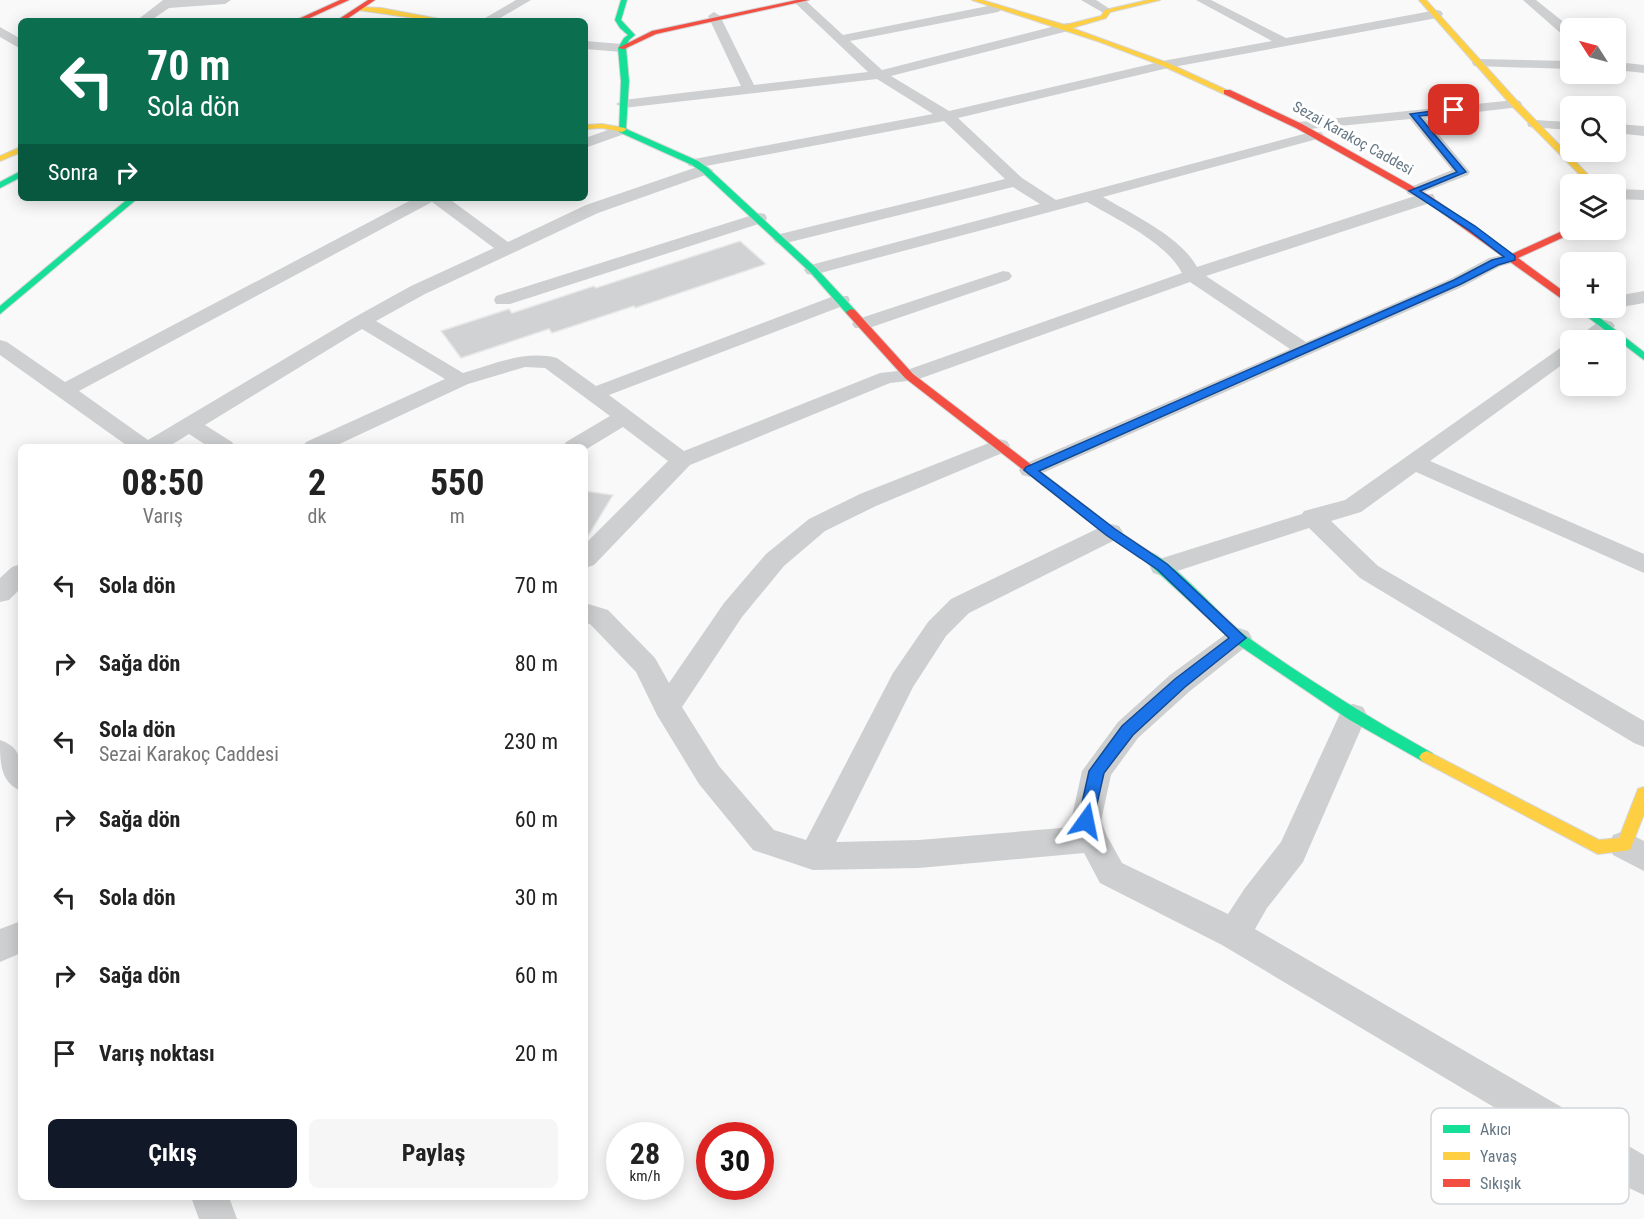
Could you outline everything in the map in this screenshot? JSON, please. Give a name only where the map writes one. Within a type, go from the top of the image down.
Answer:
[{"type":"main road","points":[[304,18],[346,0]]},
{"type":"main road","points":[[624,0],[617,12],[618,20],[620,27],[632,35]]},
{"type":"main road","name":"Sezai Karakoç Caddesi","points":[[975,0],[1067,27],[1168,64],[1299,126],[1420,194],[1560,292]]},
{"type":"main road","points":[[1067,27],[1104,17],[1107,11],[1157,0]]},
{"type":"main road","points":[[1422,0],[1437,14],[1515,104],[1583,174]]},
{"type":"main road","points":[[622,130],[626,81],[622,48],[626,39],[647,30],[794,1]]},
{"type":"main road","points":[[330,18],[367,3],[381,10],[429,18]]},
{"type":"main road","points":[[344,18],[367,3]]},
{"type":"main road","points":[[622,48],[654,32],[715,17]]},
{"type":"main road","points":[[588,127],[602,126],[622,130],[700,166],[782,239],[813,270],[909,376],[1111,532],[1162,567],[1239,638],[1353,715],[1440,765],[1598,847],[1634,851],[1644,794]]},
{"type":"main road","points":[[0,149],[18,141]]},
{"type":"main road","points":[[0,159],[18,150]]},
{"type":"main road","points":[[0,171],[18,163]]},
{"type":"main road","points":[[0,185],[18,176]]},
{"type":"main road","points":[[0,311],[130,201]]},
{"type":"main road","points":[[1511,258],[1560,236]]},
{"type":"main road","name":"Sezai Karakoç Caddesi","points":[[1595,318],[1644,357]]},
{"type":"street","points":[[146,18],[168,2],[225,0]]},
{"type":"street","points":[[492,18],[525,0]]},
{"type":"street","points":[[1087,0],[1107,11]]},
{"type":"street","points":[[1202,0],[1284,42]]},
{"type":"street","points":[[1529,0],[1560,26]]},
{"type":"street","points":[[794,1],[841,39],[879,75],[947,116],[1016,181],[1054,206]]},
{"type":"street","points":[[841,39],[998,8]]},
{"type":"street","points":[[157,444],[418,290],[592,210],[700,166],[947,116],[1168,64],[1437,14]]},
{"type":"street","points":[[715,17],[750,91]]},
{"type":"street","points":[[623,104],[879,75],[1067,27]]},
{"type":"street","points":[[0,31],[18,43]]},
{"type":"street","points":[[588,45],[622,48]]},
{"type":"street","points":[[1479,63],[1560,65]]},
{"type":"street","points":[[1626,67],[1644,69]]},
{"type":"street","points":[[1299,126],[1515,104]]},
{"type":"street","points":[[588,556],[682,460],[887,377],[909,376],[1420,194],[1462,172],[1414,114]]},
{"type":"street","points":[[1534,124],[1560,125]]},
{"type":"street","points":[[588,142],[622,130]]},
{"type":"street","points":[[1626,130],[1644,131]]},
{"type":"street","points":[[813,270],[1316,135]]},
{"type":"street","points":[[782,239],[1016,181]]},
{"type":"street","points":[[1626,194],[1644,195]]},
{"type":"street","points":[[1089,196],[1143,228],[1182,256],[1192,275],[1305,350]]},
{"type":"street","points":[[64,391],[422,201]]},
{"type":"street","points":[[441,201],[508,250]]},
{"type":"street","points":[[503,300],[759,218]]},
{"type":"street","points":[[1030,470],[1458,282],[1495,262],[1511,258]]},
{"type":"street","points":[[862,324],[1003,276]]},
{"type":"street","points":[[1626,300],[1644,297]]},
{"type":"street","points":[[593,394],[841,300]]},
{"type":"street","points":[[362,321],[461,380]]},
{"type":"street","points":[[1599,330],[1605,326]]},
{"type":"street","points":[[0,346],[140,444]]},
{"type":"street","points":[[1162,567],[1312,517],[1353,506],[1560,357]]},
{"type":"street","points":[[321,444],[461,380],[524,361],[549,362],[682,460]]},
{"type":"street","points":[[579,444],[624,417]]},
{"type":"street","points":[[190,425],[219,444]]},
{"type":"street","points":[[667,706],[733,610],[775,560],[817,525],[868,500],[999,446]]},
{"type":"street","points":[[1413,462],[1644,564]]},
{"type":"street","points":[[1312,517],[1369,572],[1644,735]]},
{"type":"street","points":[[813,856],[903,681],[937,629],[960,606],[1111,532]]},
{"type":"street","points":[[0,593],[18,576]]},
{"type":"street","points":[[588,613],[599,617],[646,665],[667,706],[709,775],[764,840],[813,856],[919,854],[1092,839]]},
{"type":"street","points":[[1239,638],[1180,683],[1128,730],[1097,771],[1086,821],[1092,839],[1111,873],[1234,934],[1529,1108]]},
{"type":"street","points":[[1234,934],[1256,898],[1292,852],[1353,715]]},
{"type":"street","points":[[0,752],[18,775]]},
{"type":"street","points":[[0,946],[18,937]]},
{"type":"street","points":[[1629,1167],[1644,1176]]},
{"type":"street","points":[[211,1200],[218,1219]]},
{"type":"building","points":[[740,241],[766,264],[635,308],[634,306],[552,333],[549,329],[461,358],[441,331],[509,309],[512,313],[594,286],[596,288]]},
{"type":"building","points":[[588,491],[613,495],[588,536]]},
{"type":"traffic: fast","points":[[624,0],[618,20],[622,27],[632,35],[626,39],[622,48],[625,81],[622,130],[695,163],[705,170],[813,270],[851,312]]},
{"type":"traffic: fast","points":[[0,185],[18,176]]},
{"type":"traffic: fast","points":[[0,311],[130,201]]},
{"type":"traffic: fast","points":[[1594,318],[1644,357]]},
{"type":"traffic: fast","points":[[1145,555],[1162,567],[1239,638],[1353,715],[1427,757]]},
{"type":"traffic: slow","points":[[975,0],[1103,41],[1227,92]]},
{"type":"traffic: slow","points":[[1067,27],[1104,17],[1107,11],[1157,0]]},
{"type":"traffic: slow","points":[[1422,0],[1515,104],[1583,174]]},
{"type":"traffic: slow","points":[[360,9],[429,18]]},
{"type":"traffic: slow","points":[[588,127],[602,126],[622,130]]},
{"type":"traffic: slow","points":[[0,159],[18,150]]},
{"type":"traffic: slow","points":[[1427,757],[1598,847],[1624,845],[1644,794]]},
{"type":"traffic: jam","points":[[304,18],[346,0]]},
{"type":"traffic: jam","points":[[344,18],[372,0]]},
{"type":"traffic: jam","points":[[622,48],[654,32],[806,0]]},
{"type":"traffic: jam","points":[[1227,92],[1299,126],[1427,198],[1560,293]]},
{"type":"traffic: jam","points":[[1511,258],[1560,236]]},
{"type":"traffic: jam","points":[[851,312],[909,376],[1111,532],[1145,555]]},
{"type":"route","points":[[1086,821],[1097,771],[1128,730],[1180,683],[1239,638],[1162,567],[1111,532],[1030,470],[1458,282],[1495,262],[1511,258],[1472,228],[1414,191],[1462,172],[1414,114],[1454,110]]}]
